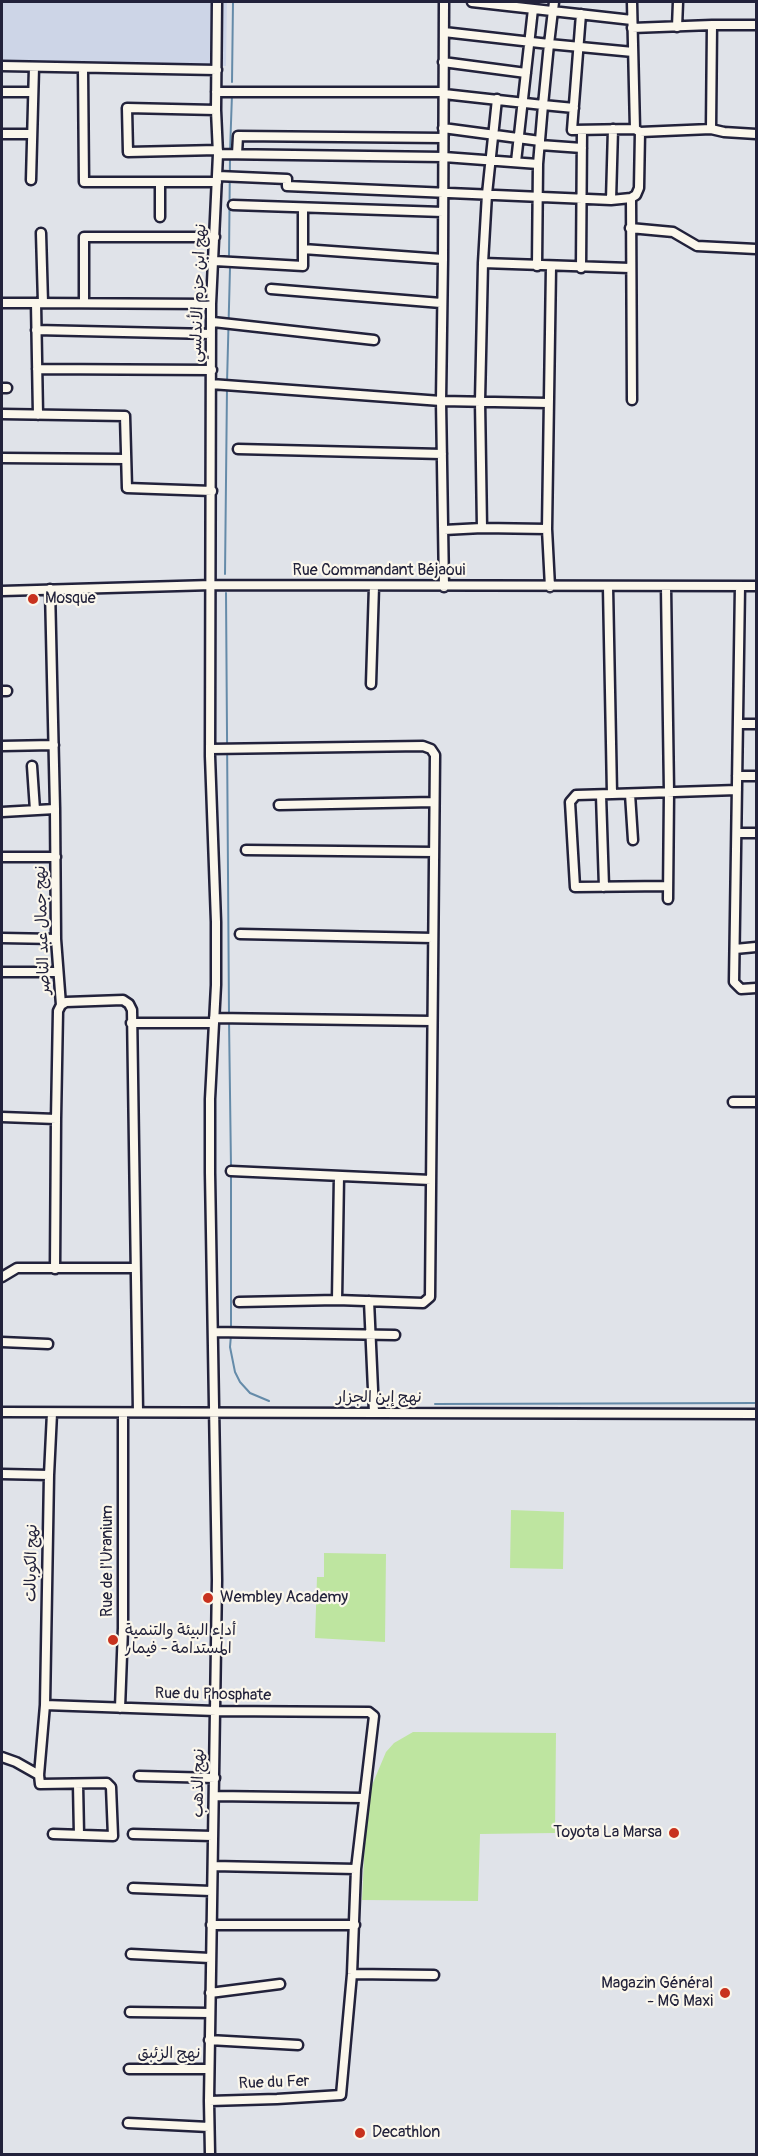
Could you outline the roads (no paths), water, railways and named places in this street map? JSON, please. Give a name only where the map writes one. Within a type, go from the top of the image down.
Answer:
[{"type":"street","name":"نهج ابن حزم الأندلسي","points":[[214,1020],[216,922],[210,749],[212,304],[217,179],[227,153],[216,110],[218,2]]},
{"type":"street","points":[[444,2],[441,303],[444,587]]},
{"type":"street","points":[[472,2],[533,9],[553,6],[632,24],[677,27],[756,25]]},
{"type":"street","points":[[82,69],[84,182],[160,183],[231,176],[287,179],[287,186],[611,200],[631,198],[636,195],[639,188],[632,2]]},
{"type":"street","points":[[677,27],[678,2]]},
{"type":"street","points":[[537,266],[538,164],[553,6]]},
{"type":"street","points":[[516,162],[533,9]]},
{"type":"street","points":[[581,14],[572,130],[711,129],[756,134]]},
{"type":"street","points":[[711,129],[712,25]]},
{"type":"street","points":[[444,32],[633,52]]},
{"type":"street","points":[[443,62],[526,73]]},
{"type":"street","points":[[2,66],[217,70]]},
{"type":"street","points":[[31,180],[34,67]]},
{"type":"street","points":[[2,92],[33,93]]},
{"type":"street","points":[[216,92],[444,93],[574,108]]},
{"type":"street","points":[[482,528],[480,401],[483,263],[496,99]]},
{"type":"street","points":[[216,110],[127,108],[128,152],[444,157],[538,164]]},
{"type":"street","points":[[443,128],[582,148]]},
{"type":"street","points":[[611,200],[613,129]]},
{"type":"street","points":[[581,268],[582,130]]},
{"type":"street","points":[[2,134],[32,134]]},
{"type":"street","points":[[227,153],[238,136],[443,138]]},
{"type":"street","points":[[160,183],[160,217]]},
{"type":"street","points":[[631,198],[632,400]]},
{"type":"street","points":[[233,205],[443,212]]},
{"type":"street","points":[[215,261],[303,266],[303,208]]},
{"type":"street","points":[[630,228],[673,232],[698,246],[756,249]]},
{"type":"street","points":[[38,415],[36,330],[41,233]]},
{"type":"street","points":[[84,303],[84,237],[215,237]]},
{"type":"street","points":[[303,249],[443,258]]},
{"type":"street","points":[[483,263],[630,268]]},
{"type":"street","points":[[550,587],[547,530],[551,267]]},
{"type":"street","points":[[271,289],[441,303]]},
{"type":"street","points":[[2,303],[212,304]]},
{"type":"street","points":[[213,322],[374,340]]},
{"type":"street","points":[[36,330],[212,334]]},
{"type":"street","points":[[37,369],[212,370]]},
{"type":"street","points":[[211,384],[441,401],[548,403]]},
{"type":"street","points":[[2,414],[125,416],[127,488],[212,491]]},
{"type":"street","points":[[238,449],[442,454]]},
{"type":"street","points":[[2,458],[126,459]]},
{"type":"street","points":[[444,530],[482,528],[547,530]]},
{"type":"street","name":"Rue Commandant Béjaoui","points":[[2,591],[212,585],[756,586]]},
{"type":"street","points":[[371,684],[374,586]]},
{"type":"street","points":[[740,586],[734,982],[741,989],[756,988]]},
{"type":"street","points":[[608,587],[612,794]]},
{"type":"street","points":[[666,587],[668,899]]},
{"type":"street","name":"نهج جمال عبد الناصر","points":[[50,589],[56,809],[56,939],[61,1005],[58,1011],[55,1269]]},
{"type":"street","points":[[739,724],[756,724]]},
{"type":"street","points":[[2,746],[54,746]]},
{"type":"street","points":[[210,749],[423,746],[431,749],[435,755],[430,1297],[423,1303],[337,1300],[239,1302]]},
{"type":"street","points":[[32,766],[35,810]]},
{"type":"street","points":[[738,776],[756,776]]},
{"type":"street","points":[[668,886],[575,887],[570,802],[576,795],[737,790]]},
{"type":"street","points":[[630,794],[633,840]]},
{"type":"street","points":[[601,795],[604,887]]},
{"type":"street","points":[[279,805],[434,802]]},
{"type":"street","points":[[2,812],[56,809]]},
{"type":"street","points":[[737,833],[756,833]]},
{"type":"street","points":[[246,850],[434,852]]},
{"type":"street","points":[[2,856],[56,857]]},
{"type":"street","points":[[240,934],[433,938]]},
{"type":"street","points":[[2,938],[56,939]]},
{"type":"street","points":[[735,949],[756,948]]},
{"type":"street","points":[[2,972],[57,972]]},
{"type":"street","points":[[61,1005],[66,1002],[123,1000],[132,1010],[134,1268],[138,1412]]},
{"type":"street","points":[[131,1023],[229,1018],[432,1022]]},
{"type":"street","name":"نهج الذهب","points":[[210,2154],[208,2101],[217,1580],[210,1099],[214,1020]]},
{"type":"street","points":[[733,1102],[756,1102]]},
{"type":"street","points":[[2,1117],[56,1119]]},
{"type":"street","points":[[231,1171],[431,1180]]},
{"type":"street","points":[[337,1300],[339,1176]]},
{"type":"street","points":[[2,1277],[16,1268],[134,1268]]},
{"type":"street","points":[[369,1301],[374,1412]]},
{"type":"street","points":[[213,1332],[395,1335]]},
{"type":"street","points":[[2,1342],[48,1344]]},
{"type":"street","name":"نهج إبن الجزار","points":[[2,1412],[756,1414]]},
{"type":"street","name":"نهج الكوبالت","points":[[39,1775],[49,1706],[49,1475],[52,1413]]},
{"type":"street","name":"Rue de l'Uranium","points":[[120,1708],[123,1628],[123,1413]]},
{"type":"street","points":[[2,1474],[49,1475]]},
{"type":"street","name":"Rue du Phosphate","points":[[49,1706],[372,1713],[374,1719],[363,1798]]},
{"type":"street","points":[[2,1757],[39,1775],[41,1784],[109,1784],[113,1836],[52,1834]]},
{"type":"street","points":[[139,1776],[214,1778]]},
{"type":"street","points":[[78,1784],[79,1835]]},
{"type":"street","points":[[214,1796],[363,1798],[356,1869],[352,1974],[434,1975]]},
{"type":"street","points":[[134,1834],[213,1836]]},
{"type":"street","points":[[213,1866],[356,1869]]},
{"type":"street","points":[[133,1888],[212,1891]]},
{"type":"street","points":[[211,1925],[355,1925]]},
{"type":"street","points":[[131,1954],[210,1958]]},
{"type":"street","name":"Rue du Fer","points":[[208,2101],[341,2095],[352,1974]]},
{"type":"street","points":[[210,1993],[280,1984]]},
{"type":"street","points":[[130,2012],[210,2013]]},
{"type":"street","points":[[209,2040],[298,2044]]},
{"type":"street","name":"نهج الزئبق","points":[[129,2069],[209,2069]]},
{"type":"street","points":[[128,2122],[208,2127]]},
{"type":"waterway","points":[[232,82],[233,2]]},
{"type":"waterway","points":[[230,152],[232,94]]},
{"type":"waterway","points":[[229,255],[230,157]]},
{"type":"waterway","points":[[227,383],[230,268]]},
{"type":"waterway","points":[[225,574],[227,388]]},
{"type":"waterway","points":[[226,593],[229,1014]]},
{"type":"waterway","points":[[229,1020],[231,1167]]},
{"type":"waterway","points":[[231,1173],[231,1329]]},
{"type":"waterway","points":[[231,1335],[230,1347],[235,1372],[240,1382],[250,1393],[269,1401]]},
{"type":"waterway","points":[[435,1404],[756,1403]]},
{"type":"place","name":"Mosque","points":[[33,599]]},
{"type":"place","name":"Wembley Academy","points":[[208,1598]]},
{"type":"place","name":"أداء البيئة والتنمية المستدامة - فيمار","points":[[113,1640]]},
{"type":"place","name":"Toyota La Marsa","points":[[674,1833]]},
{"type":"place","name":"Magazin Général - MG Maxi","points":[[725,1993]]},
{"type":"place","name":"Decathlon","points":[[360,2133]]}]
